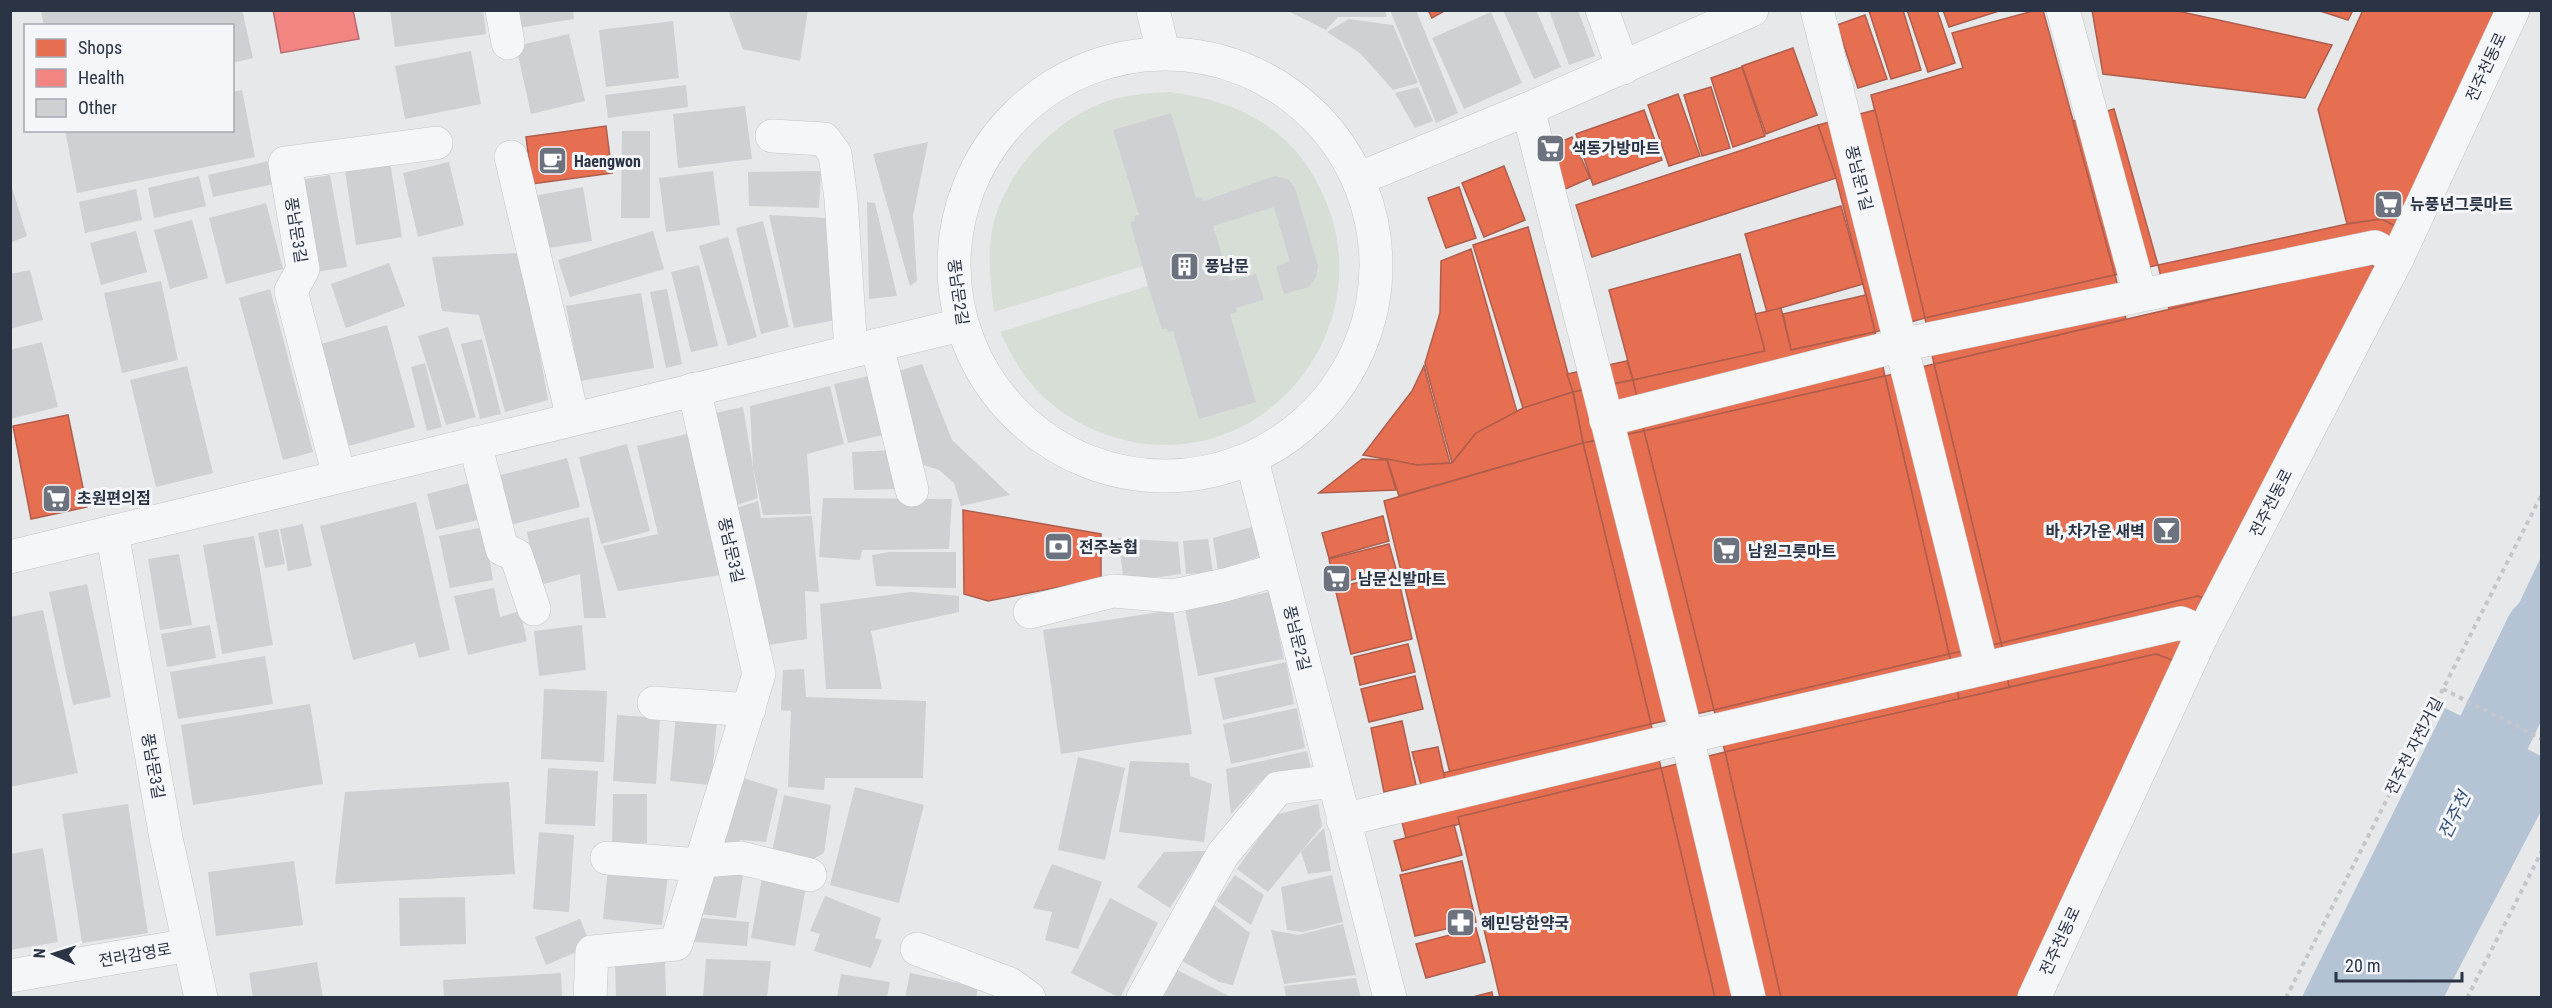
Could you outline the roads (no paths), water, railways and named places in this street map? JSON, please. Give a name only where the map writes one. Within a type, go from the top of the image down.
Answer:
[{"type":"street","points":[[502,10],[508,43]]},
{"type":"street","points":[[1153,10],[1163,51]]},
{"type":"street","points":[[1602,10],[1623,68]]},
{"type":"street","points":[[1358,178],[1528,109],[1752,10]]},
{"type":"street","name":"풍남문1길","points":[[1816,10],[1982,668]]},
{"type":"street","points":[[2063,10],[2140,294]]},
{"type":"street","name":"전주천동로","points":[[2034,998],[2203,633],[2397,259],[2513,10]]},
{"type":"street","name":"풍남문2길","points":[[1163,51],[1211,57],[1258,73],[1300,100],[1333,136],[1358,178],[1372,223],[1377,269],[1371,315],[1354,358],[1330,398],[1305,423],[1252,460],[1187,477],[1114,472],[1046,442],[992,392],[960,324],[952,246],[973,171],[1020,108],[1086,66],[1163,51]]},
{"type":"street","points":[[1528,109],[1687,737],[1749,998]]},
{"type":"street","points":[[772,136],[824,139],[835,154],[864,348],[912,490]]},
{"type":"street","name":"풍남문3길","points":[[339,476],[291,291],[303,268],[285,163],[436,143]]},
{"type":"street","points":[[511,157],[573,419]]},
{"type":"street","points":[[1606,420],[1901,345],[2140,294],[2375,247],[2397,259]]},
{"type":"street","points":[[10,557],[960,324]]},
{"type":"street","name":"풍남문3길","points":[[590,998],[592,952],[676,944],[759,674],[694,390]]},
{"type":"street","points":[[475,443],[502,549],[516,555],[534,609]]},
{"type":"street","name":"풍남문2길","points":[[1252,460],[1390,998]]},
{"type":"street","name":"풍남문3길","points":[[112,532],[162,817],[201,998]]},
{"type":"street","points":[[1030,612],[1113,591],[1173,596],[1226,585],[1280,569]]},
{"type":"street","points":[[1343,820],[1982,668],[2181,624],[2203,633]]},
{"type":"street","points":[[654,703],[749,710]]},
{"type":"street","points":[[1143,998],[1223,854],[1278,788],[1334,780]]},
{"type":"street","points":[[607,858],[701,863],[741,858],[810,875]]},
{"type":"street","name":"전라감영로","points":[[10,976],[189,945]]},
{"type":"street","points":[[916,949],[1010,984],[1029,998]]},
{"type":"water","points":[[2541,557],[2541,719],[2478,690]]},
{"type":"water","points":[[2445,708],[2541,756],[2541,811],[2444,997],[2302,997]]},
{"type":"waterway","name":"전주천","points":[[2366,998],[2542,633]]},
{"type":"place","name":"색동가방마트","points":[[1551,148]]},
{"type":"place","name":"Haengwon","points":[[553,161]]},
{"type":"place","name":"뉴풍년그릇마트","points":[[2389,204]]},
{"type":"place","name":"풍남문","points":[[1184,266]]},
{"type":"place","name":"초원편의점","points":[[56,498]]},
{"type":"place","name":"바, 차가운 새벽","points":[[2166,531]]},
{"type":"place","name":"전주농협","points":[[1058,547]]},
{"type":"place","name":"남원그릇마트","points":[[1727,551]]},
{"type":"place","name":"남문신발마트","points":[[1337,579]]},
{"type":"place","name":"혜민당한약국","points":[[1460,923]]}]
